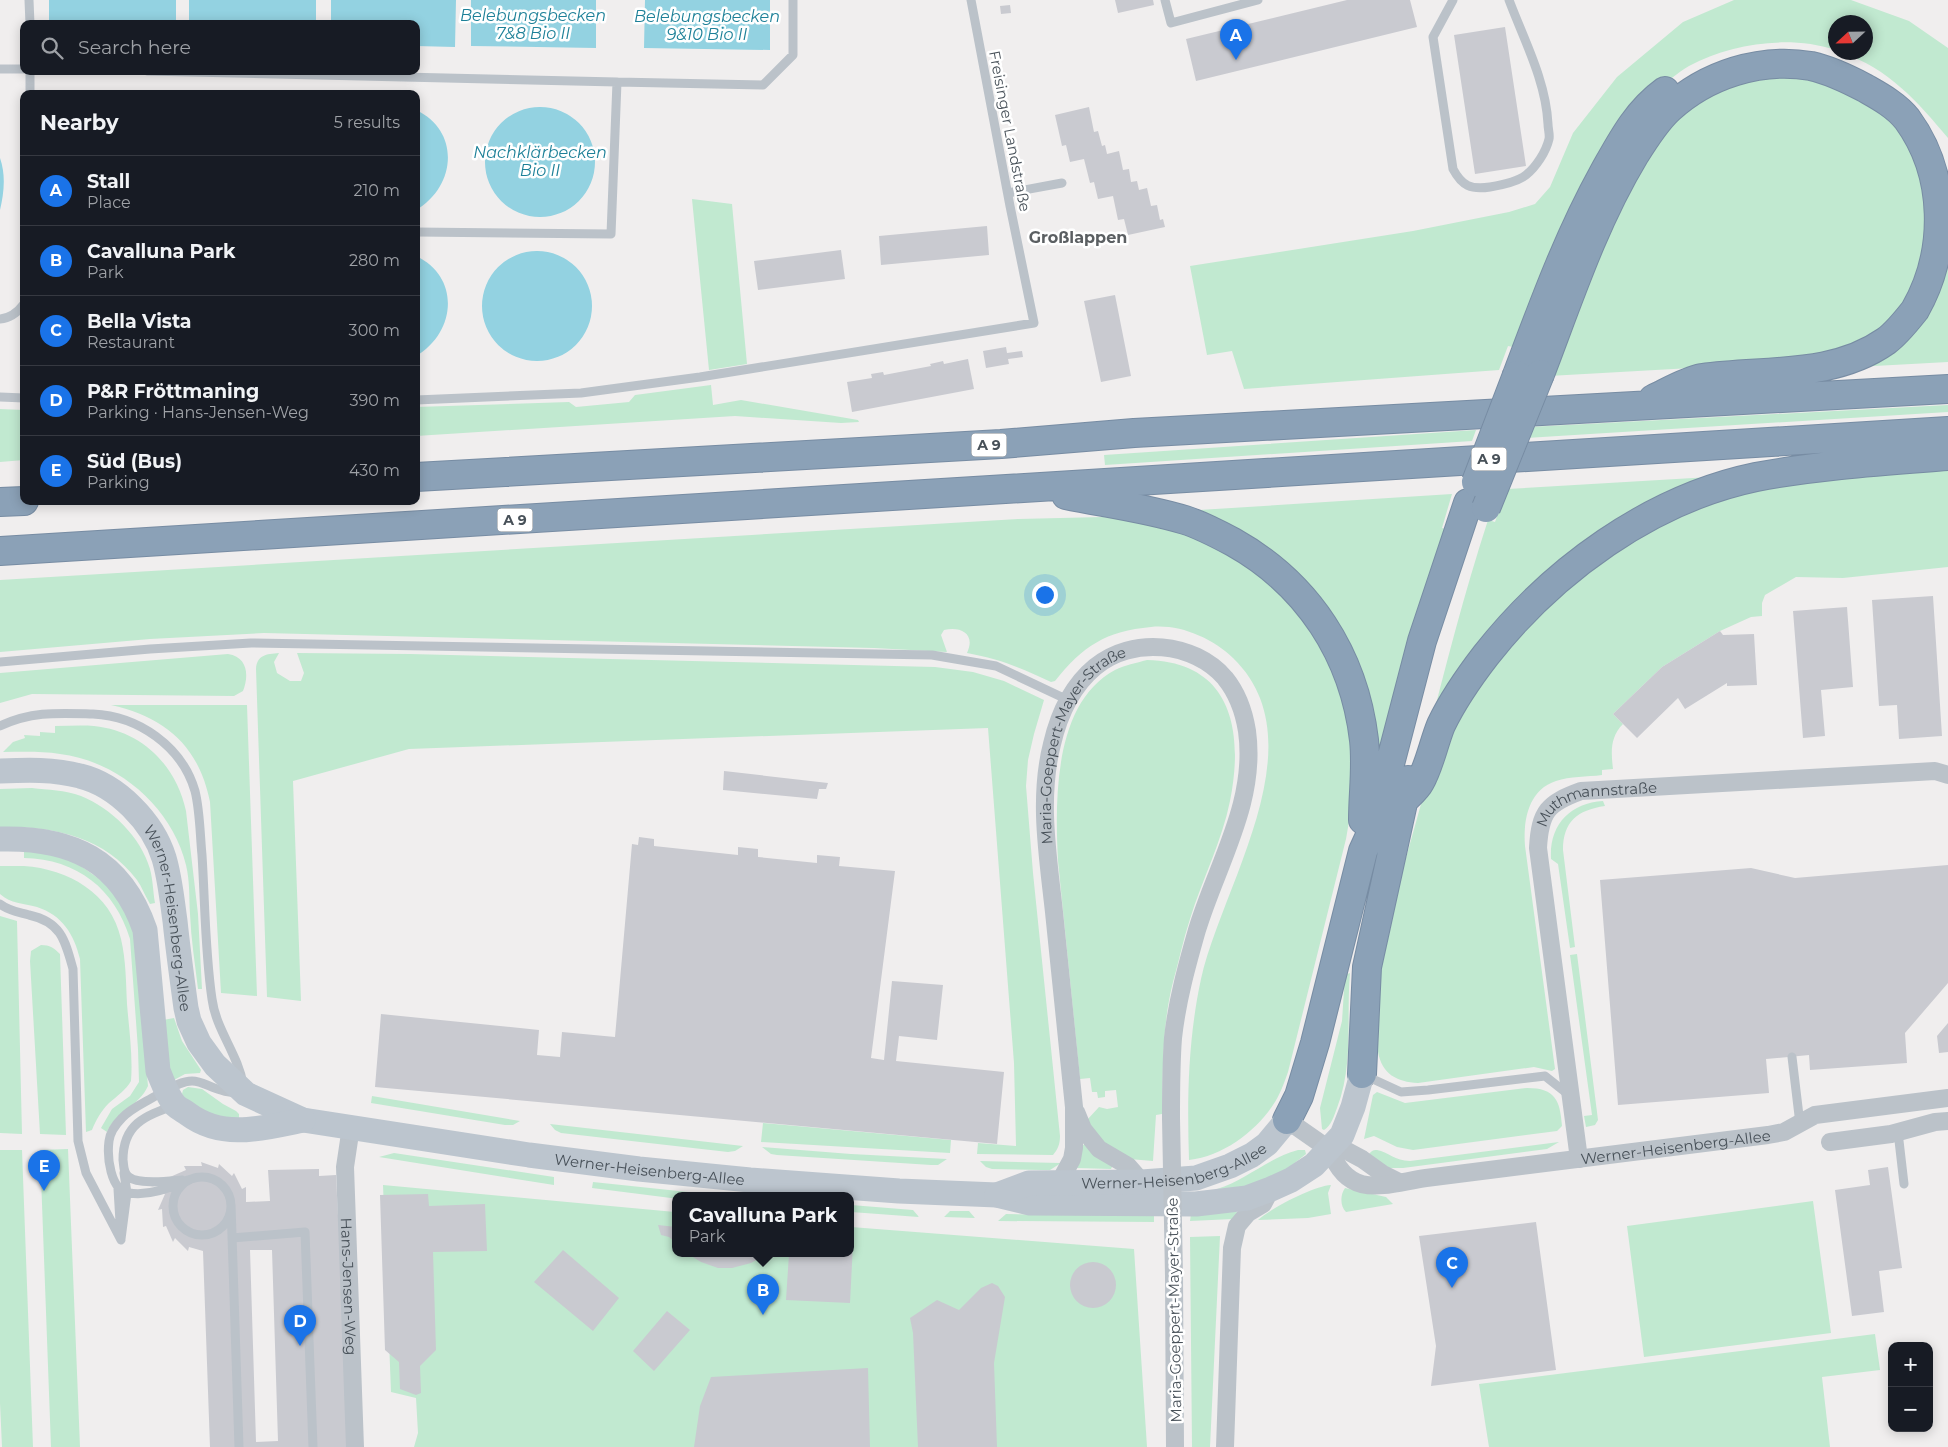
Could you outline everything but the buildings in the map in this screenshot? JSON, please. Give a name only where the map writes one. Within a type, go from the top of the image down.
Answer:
[{"type":"highway","points":[[1528,375],[1565,251],[1590,197],[1614,153],[1632,124],[1650,102],[1695,69],[1739,51],[1797,47],[1842,58],[1890,85],[1920,114],[1948,150]]},
{"type":"highway","points":[[1287,1120],[1299,1096],[1317,1036],[1363,851],[1373,829],[1422,641],[1528,375],[1623,175],[1645,139],[1668,110],[1702,85],[1734,71],[1777,64],[1812,66],[1848,79],[1882,97],[1906,117],[1933,163],[1941,188],[1945,219],[1943,248],[1936,273],[1923,300],[1912,314],[1887,340],[1851,359],[1806,371],[1699,378],[1640,405]]},
{"type":"highway","name":"A 9","points":[[420,477],[991,445],[1144,433],[1948,389]]},
{"type":"highway","name":"A 9","points":[[0,551],[1948,431]]},
{"type":"highway","points":[[1405,799],[1420,782],[1442,725],[1458,693],[1486,655],[1515,621],[1552,586],[1594,552],[1633,527],[1677,504],[1718,488],[1754,478],[1814,467],[1948,456]]},
{"type":"highway","points":[[1030,488],[1147,510],[1186,520],[1216,533],[1254,554],[1298,591],[1334,643],[1348,672],[1358,706],[1364,741],[1363,851]]},
{"type":"highway","points":[[0,502],[20,501]]},
{"type":"highway","points":[[1362,1074],[1366,967],[1405,799],[1414,747],[1445,619],[1477,505]]},
{"type":"street","name":"Maria-Goeppert-Mayer-Straße","points":[[1059,1182],[1072,1159],[1074,1148],[1074,1107],[1046,831],[1046,771],[1051,745],[1058,718],[1068,700],[1081,681],[1096,666],[1109,657],[1125,650],[1141,647],[1160,647],[1176,650],[1194,656],[1210,665],[1225,678],[1244,711],[1250,757],[1240,811],[1198,926],[1186,970],[1174,1038],[1171,1118],[1175,1447]]},
{"type":"street","name":"Werner-Heisenberg-Allee","points":[[4,770],[49,770],[81,776],[101,784],[119,796],[152,832],[163,856],[170,881],[189,1021],[199,1043],[215,1066],[246,1094],[303,1120],[529,1155],[648,1170],[770,1182],[899,1191],[997,1195],[1030,1204],[1196,1204],[1247,1198],[1291,1180],[1314,1165],[1342,1135],[1349,1121],[1362,1074]]},
{"type":"street","name":"Muthmannstraße","points":[[1579,1159],[1538,848],[1539,826],[1547,810],[1561,798],[1582,791],[1944,770]]},
{"type":"street","name":"Werner-Heisenberg-Allee","points":[[5,839],[56,843],[80,850],[100,864],[121,883],[140,913],[146,930],[155,1052],[158,1071],[171,1098],[196,1120],[216,1129],[258,1130],[303,1120]]},
{"type":"street","name":"Werner-Heisenberg-Allee","points":[[997,1195],[1029,1183],[1142,1182],[1196,1178],[1230,1166],[1252,1155],[1267,1144],[1287,1120],[1330,1150],[1336,1165],[1348,1177],[1369,1186],[1383,1186],[1399,1182],[1768,1135],[1784,1132],[1815,1115],[1948,1098]]},
{"type":"street","name":"Maria-Goeppert-Mayer-Straße","points":[[1074,1107],[1083,1129],[1099,1149],[1128,1166],[1142,1182]]},
{"type":"street","points":[[1830,1142],[1898,1132],[1948,1121]]},
{"type":"street","name":"Hans-Jensen-Weg","points":[[350,1127],[345,1167],[355,1447]]},
{"type":"street","points":[[1224,1447],[1232,1248],[1237,1226],[1248,1213],[1263,1204],[1272,1189]]},
{"type":"lane","points":[[30,0],[30,20]]},
{"type":"lane","points":[[318,75],[763,85],[793,54],[793,0]]},
{"type":"lane","name":"Freisinger Landstraße","points":[[420,400],[581,393],[700,377],[1034,323],[971,0]]},
{"type":"lane","points":[[1165,0],[1171,23],[1258,0]]},
{"type":"lane","points":[[1453,0],[1433,37],[1453,169],[1458,179],[1468,186],[1480,189],[1506,184],[1525,176],[1536,165],[1549,139],[1547,107],[1542,85],[1509,0]]},
{"type":"lane","points":[[0,69],[20,69]]},
{"type":"lane","points":[[30,75],[30,90]]},
{"type":"lane","points":[[420,232],[611,234],[617,82]]},
{"type":"lane","points":[[1008,193],[1062,183]]},
{"type":"lane","points":[[0,320],[20,309]]},
{"type":"lane","points":[[0,397],[20,398]]},
{"type":"lane","points":[[0,662],[150,649],[251,643],[932,655],[996,666],[1068,700]]},
{"type":"lane","points":[[0,726],[18,717],[59,713],[105,714],[140,726],[158,737],[184,767],[195,791],[212,999],[215,1016],[222,1034],[241,1071],[246,1094],[221,1090],[192,1081],[133,1127],[126,1140],[123,1157],[127,1193],[121,1240]]},
{"type":"lane","points":[[0,904],[6,909],[52,923],[66,943],[73,969],[78,1141],[86,1173],[121,1240]]},
{"type":"lane","points":[[1792,1057],[1800,1124]]},
{"type":"lane","points":[[1362,1074],[1401,1092],[1545,1076],[1571,1097]]},
{"type":"lane","points":[[171,1098],[122,1118],[114,1129],[109,1141],[113,1182],[118,1189],[127,1193],[161,1191],[197,1177],[207,1177],[224,1187],[229,1196],[231,1205],[239,1447]]},
{"type":"lane","points":[[1898,1132],[1904,1184]]},
{"type":"lane","points":[[124,1171],[129,1178],[144,1181],[188,1180]]},
{"type":"lane","points":[[188,1180],[174,1194],[172,1203],[173,1213],[177,1222],[191,1234],[201,1236],[219,1230],[226,1223],[230,1215],[231,1205]]},
{"type":"lane","points":[[118,1189],[121,1240]]},
{"type":"lane","points":[[232,1238],[305,1232],[313,1447]]},
{"type":"green space","points":[[1734,0],[1851,0],[1909,21],[1948,48],[1948,138],[1901,88],[1888,77],[1861,60],[1873,60],[1873,15],[1828,15],[1828,48],[1818,45],[1780,42],[1742,47],[1705,58],[1689,66],[1654,91],[1513,347],[1508,346],[1499,370],[1244,389],[1232,351],[1207,355],[1190,266],[1413,231],[1509,212],[1535,204],[1550,187],[1573,133],[1617,77],[1683,22]]},
{"type":"green space","points":[[1788,75],[1815,79],[1884,112],[1919,156],[1937,227],[1905,310],[1867,341],[1796,362],[1549,376],[1601,244],[1648,153],[1690,105],[1726,86],[1756,77]]},
{"type":"green space","points":[[692,199],[732,204],[747,364],[709,370]]},
{"type":"green space","points":[[1948,267],[1948,362],[1856,367],[1938,291]]},
{"type":"green space","points":[[711,385],[713,405],[741,400],[858,420],[859,422],[841,423],[735,416],[420,436],[420,407],[569,402],[576,407],[629,402],[635,395]]},
{"type":"green space","points":[[1948,405],[1948,412],[1526,438],[1529,427]]},
{"type":"green space","points":[[0,409],[20,410],[20,460],[0,462]]},
{"type":"green space","points":[[1476,430],[1472,441],[1105,465],[1104,455]]},
{"type":"green space","points":[[1948,463],[1948,567],[1843,578],[1796,577],[1765,595],[1762,603],[1762,616],[1751,617],[1720,631],[1662,667],[1613,714],[1623,724],[1614,739],[1612,751],[1613,769],[1602,770],[1602,775],[1561,779],[1547,785],[1533,799],[1525,827],[1525,846],[1555,1069],[1552,1071],[1534,1067],[1418,1083],[1397,1079],[1387,1071],[1380,1060],[1378,1052],[1381,971],[1404,865],[1423,797],[1465,700],[1556,593],[1638,532],[1748,486]]},
{"type":"green space","points":[[1710,477],[1598,540],[1426,744],[1479,548],[1488,520],[1495,522],[1507,489]]},
{"type":"green space","points":[[1452,494],[1442,528],[1449,530],[1376,774],[1358,668],[1196,514],[1199,510]]},
{"type":"green space","points":[[1103,517],[1143,521],[1182,530],[1253,565],[1303,613],[1337,673],[1354,740],[1351,810],[1346,839],[1288,1072],[1283,1085],[1278,1097],[1266,1115],[1237,1141],[1214,1154],[1189,1160],[1189,1069],[1193,1024],[1201,979],[1212,942],[1258,815],[1267,772],[1268,730],[1257,692],[1233,658],[1215,644],[1195,634],[1184,630],[1162,627],[1121,632],[1097,642],[1075,658],[1055,681],[1051,682],[1010,664],[967,653],[970,641],[968,636],[956,629],[944,630],[941,635],[947,652],[874,648],[264,633],[150,639],[0,652],[0,580],[1018,519]]},
{"type":"green space","points":[[279,653],[274,662],[277,673],[290,681],[301,681],[304,673],[297,653],[935,667],[973,672],[1004,681],[1044,700],[1028,760],[1026,786],[1060,1136],[1056,1151],[1053,1155],[977,1154],[978,1143],[1016,1146],[1014,1063],[988,728],[409,749],[293,781],[301,1001],[267,997],[256,669],[260,658]]},
{"type":"green space","points":[[228,654],[240,659],[246,673],[243,691],[234,696],[32,694],[0,703],[0,673]]},
{"type":"green space","points":[[1147,660],[1176,664],[1198,673],[1214,687],[1226,705],[1232,726],[1235,750],[1230,801],[1217,846],[1195,904],[1169,998],[1164,1048],[1162,1114],[1156,1115],[1153,1161],[1129,1159],[1100,1140],[1087,1120],[1099,1107],[1107,1109],[1118,1107],[1116,1090],[1105,1091],[1105,1097],[1098,1098],[1097,1092],[1092,1092],[1090,1078],[1080,1079],[1057,837],[1058,783],[1062,756],[1069,729],[1080,705],[1095,685],[1115,670]]},
{"type":"green space","points":[[111,705],[247,705],[257,996],[221,993],[210,802],[205,782],[197,765],[177,737],[163,726],[148,717]]},
{"type":"green space","points":[[55,726],[94,726],[111,729],[127,735],[142,743],[154,753],[174,779],[186,811],[198,914],[202,989],[198,989],[191,933],[189,883],[186,865],[179,844],[169,824],[155,806],[140,790],[122,777],[102,766],[81,758],[46,752],[3,752],[13,742],[25,738],[24,735],[40,736],[40,732],[55,733]]},
{"type":"green space","points":[[32,788],[63,791],[81,796],[114,816],[132,835],[146,857],[151,873],[155,903],[150,904],[137,880],[124,865],[109,853],[93,844],[57,832],[19,827],[0,827],[0,789]]},
{"type":"green space","points":[[1603,801],[1605,806],[1579,814],[1574,819],[1569,825],[1564,840],[1563,850],[1575,947],[1570,948],[1558,864],[1551,859],[1551,847],[1558,826],[1564,818],[1581,806]]},
{"type":"green space","points":[[24,851],[35,851],[74,861],[109,886],[133,924],[148,1086],[139,1099],[116,1119],[107,1132],[101,1128],[112,1109],[130,1096],[139,1082],[130,939],[115,905],[91,880],[61,864],[24,858]]},
{"type":"green space","points":[[0,866],[24,866],[56,872],[71,878],[98,896],[116,923],[123,947],[132,1062],[131,1081],[104,1109],[92,1130],[86,1132],[80,959],[74,941],[60,920],[37,907],[13,901],[0,894]]},
{"type":"green space","points":[[0,916],[17,921],[22,1134],[0,1133]]},
{"type":"green space","points":[[41,945],[52,947],[60,954],[66,1135],[40,1134],[30,961],[31,951]]},
{"type":"green space","points":[[1577,954],[1598,1120],[1595,1125],[1586,1127],[1584,1116],[1592,1115],[1570,955]]},
{"type":"green space","points":[[1350,973],[1346,1075],[1335,1114],[1324,1130],[1322,1129],[1320,1108],[1342,1021],[1345,975]]},
{"type":"green space","points":[[174,1018],[182,1041],[201,1070],[200,1073],[185,1074],[174,1080],[169,1072],[163,1020]]},
{"type":"green space","points":[[188,1087],[202,1089],[236,1111],[239,1114],[239,1119],[205,1114],[182,1094],[183,1090]]},
{"type":"green space","points":[[1527,1088],[1544,1090],[1555,1098],[1560,1110],[1562,1126],[1557,1131],[1413,1150],[1397,1147],[1374,1136],[1364,1139],[1373,1095],[1377,1092],[1405,1103]]},
{"type":"green space","points":[[372,1096],[520,1121],[513,1125],[505,1125],[371,1103]]},
{"type":"green space","points":[[763,1123],[951,1140],[950,1153],[761,1142]]},
{"type":"green space","points":[[550,1124],[743,1146],[735,1151],[728,1152],[561,1133]]},
{"type":"green space","points":[[1559,1142],[1547,1149],[1403,1168],[1389,1168],[1369,1154],[1377,1150],[1400,1160],[1410,1161]]},
{"type":"green space","points":[[1086,1143],[1113,1165],[1111,1169],[1077,1168],[1082,1146]]},
{"type":"green space","points":[[762,1147],[947,1159],[938,1165],[931,1165],[777,1155],[771,1154]]},
{"type":"green space","points":[[68,1149],[80,1447],[51,1447],[40,1150]]},
{"type":"green space","points":[[0,1150],[22,1150],[33,1447],[2,1447],[0,1403]]},
{"type":"green space","points":[[1298,1150],[1305,1150],[1306,1154],[1277,1177],[1252,1187],[1217,1189],[1238,1180],[1277,1158]]},
{"type":"green space","points":[[394,1153],[554,1177],[554,1185],[379,1157]]},
{"type":"green space","points":[[980,1161],[1061,1163],[1050,1170],[992,1169],[986,1167]]},
{"type":"green space","points":[[593,1182],[688,1192],[672,1192],[671,1198],[592,1188]]},
{"type":"green space","points":[[383,1185],[672,1212],[672,1257],[854,1257],[854,1227],[1134,1249],[1147,1447],[414,1447],[418,1433],[416,1398],[391,1392]]},
{"type":"green space","points":[[1331,1185],[1328,1193],[1331,1214],[1308,1218],[1258,1220],[1293,1198],[1314,1189]]},
{"type":"green space","points":[[1345,1188],[1386,1197],[1393,1204],[1346,1212],[1341,1200]]},
{"type":"green space","points":[[1813,1201],[1831,1333],[1644,1357],[1627,1226]]},
{"type":"green space","points":[[854,1205],[913,1210],[919,1217],[854,1212]]},
{"type":"green space","points":[[1233,1210],[1238,1213],[1233,1219],[1190,1221],[1191,1214]]},
{"type":"green space","points":[[950,1211],[969,1211],[975,1218],[944,1217]]},
{"type":"green space","points":[[1006,1214],[1154,1214],[1154,1222],[998,1221]]},
{"type":"green space","points":[[1220,1236],[1210,1447],[1192,1447],[1190,1237]]},
{"type":"green space","points":[[1875,1334],[1880,1370],[1822,1377],[1830,1447],[1489,1447],[1479,1384]]},
{"type":"water","points":[[49,0],[176,0],[176,20],[49,20]]},
{"type":"water","points":[[189,0],[316,0],[316,20],[189,20]]},
{"type":"water","points":[[331,0],[456,0],[455,47],[420,46],[420,20],[331,20]]},
{"type":"water","name":"Belebungsbecken 7&8 Bio II","points":[[471,0],[596,0],[596,48],[471,46]]},
{"type":"water","name":"Belebungsbecken 9&10 Bio II","points":[[645,0],[770,0],[770,50],[644,48]]},
{"type":"water","name":"Nachklärbecken Bio II","points":[[540,107],[561,111],[579,123],[591,141],[595,162],[591,183],[579,201],[561,213],[540,217],[519,213],[501,201],[489,183],[485,162],[489,141],[501,123],[519,111]]},
{"type":"water","name":"Nachklärbecken Bio II","points":[[420,112],[431,119],[441,131],[448,159],[445,174],[439,188],[420,207]]},
{"type":"water","points":[[0,158],[4,184],[0,210]]},
{"type":"water","points":[[537,251],[558,255],[576,267],[588,285],[592,306],[588,327],[576,345],[558,357],[537,361],[516,357],[498,345],[486,327],[482,306],[486,285],[498,267],[516,255]]},
{"type":"water","points":[[420,258],[431,265],[441,277],[448,305],[445,320],[439,334],[420,353]]},
{"type":"place","name":"Stall","points":[[1236,60]]},
{"type":"place","name":"Süd (Bus)","points":[[44,1191]]},
{"type":"place","name":"Bella Vista","points":[[1452,1288]]},
{"type":"place","name":"Cavalluna Park","points":[[763,1315]]},
{"type":"place","name":"P&R Fröttmaning","points":[[300,1346]]},
{"type":"district","name":"Großlappen","points":[[1078,237]]}]
